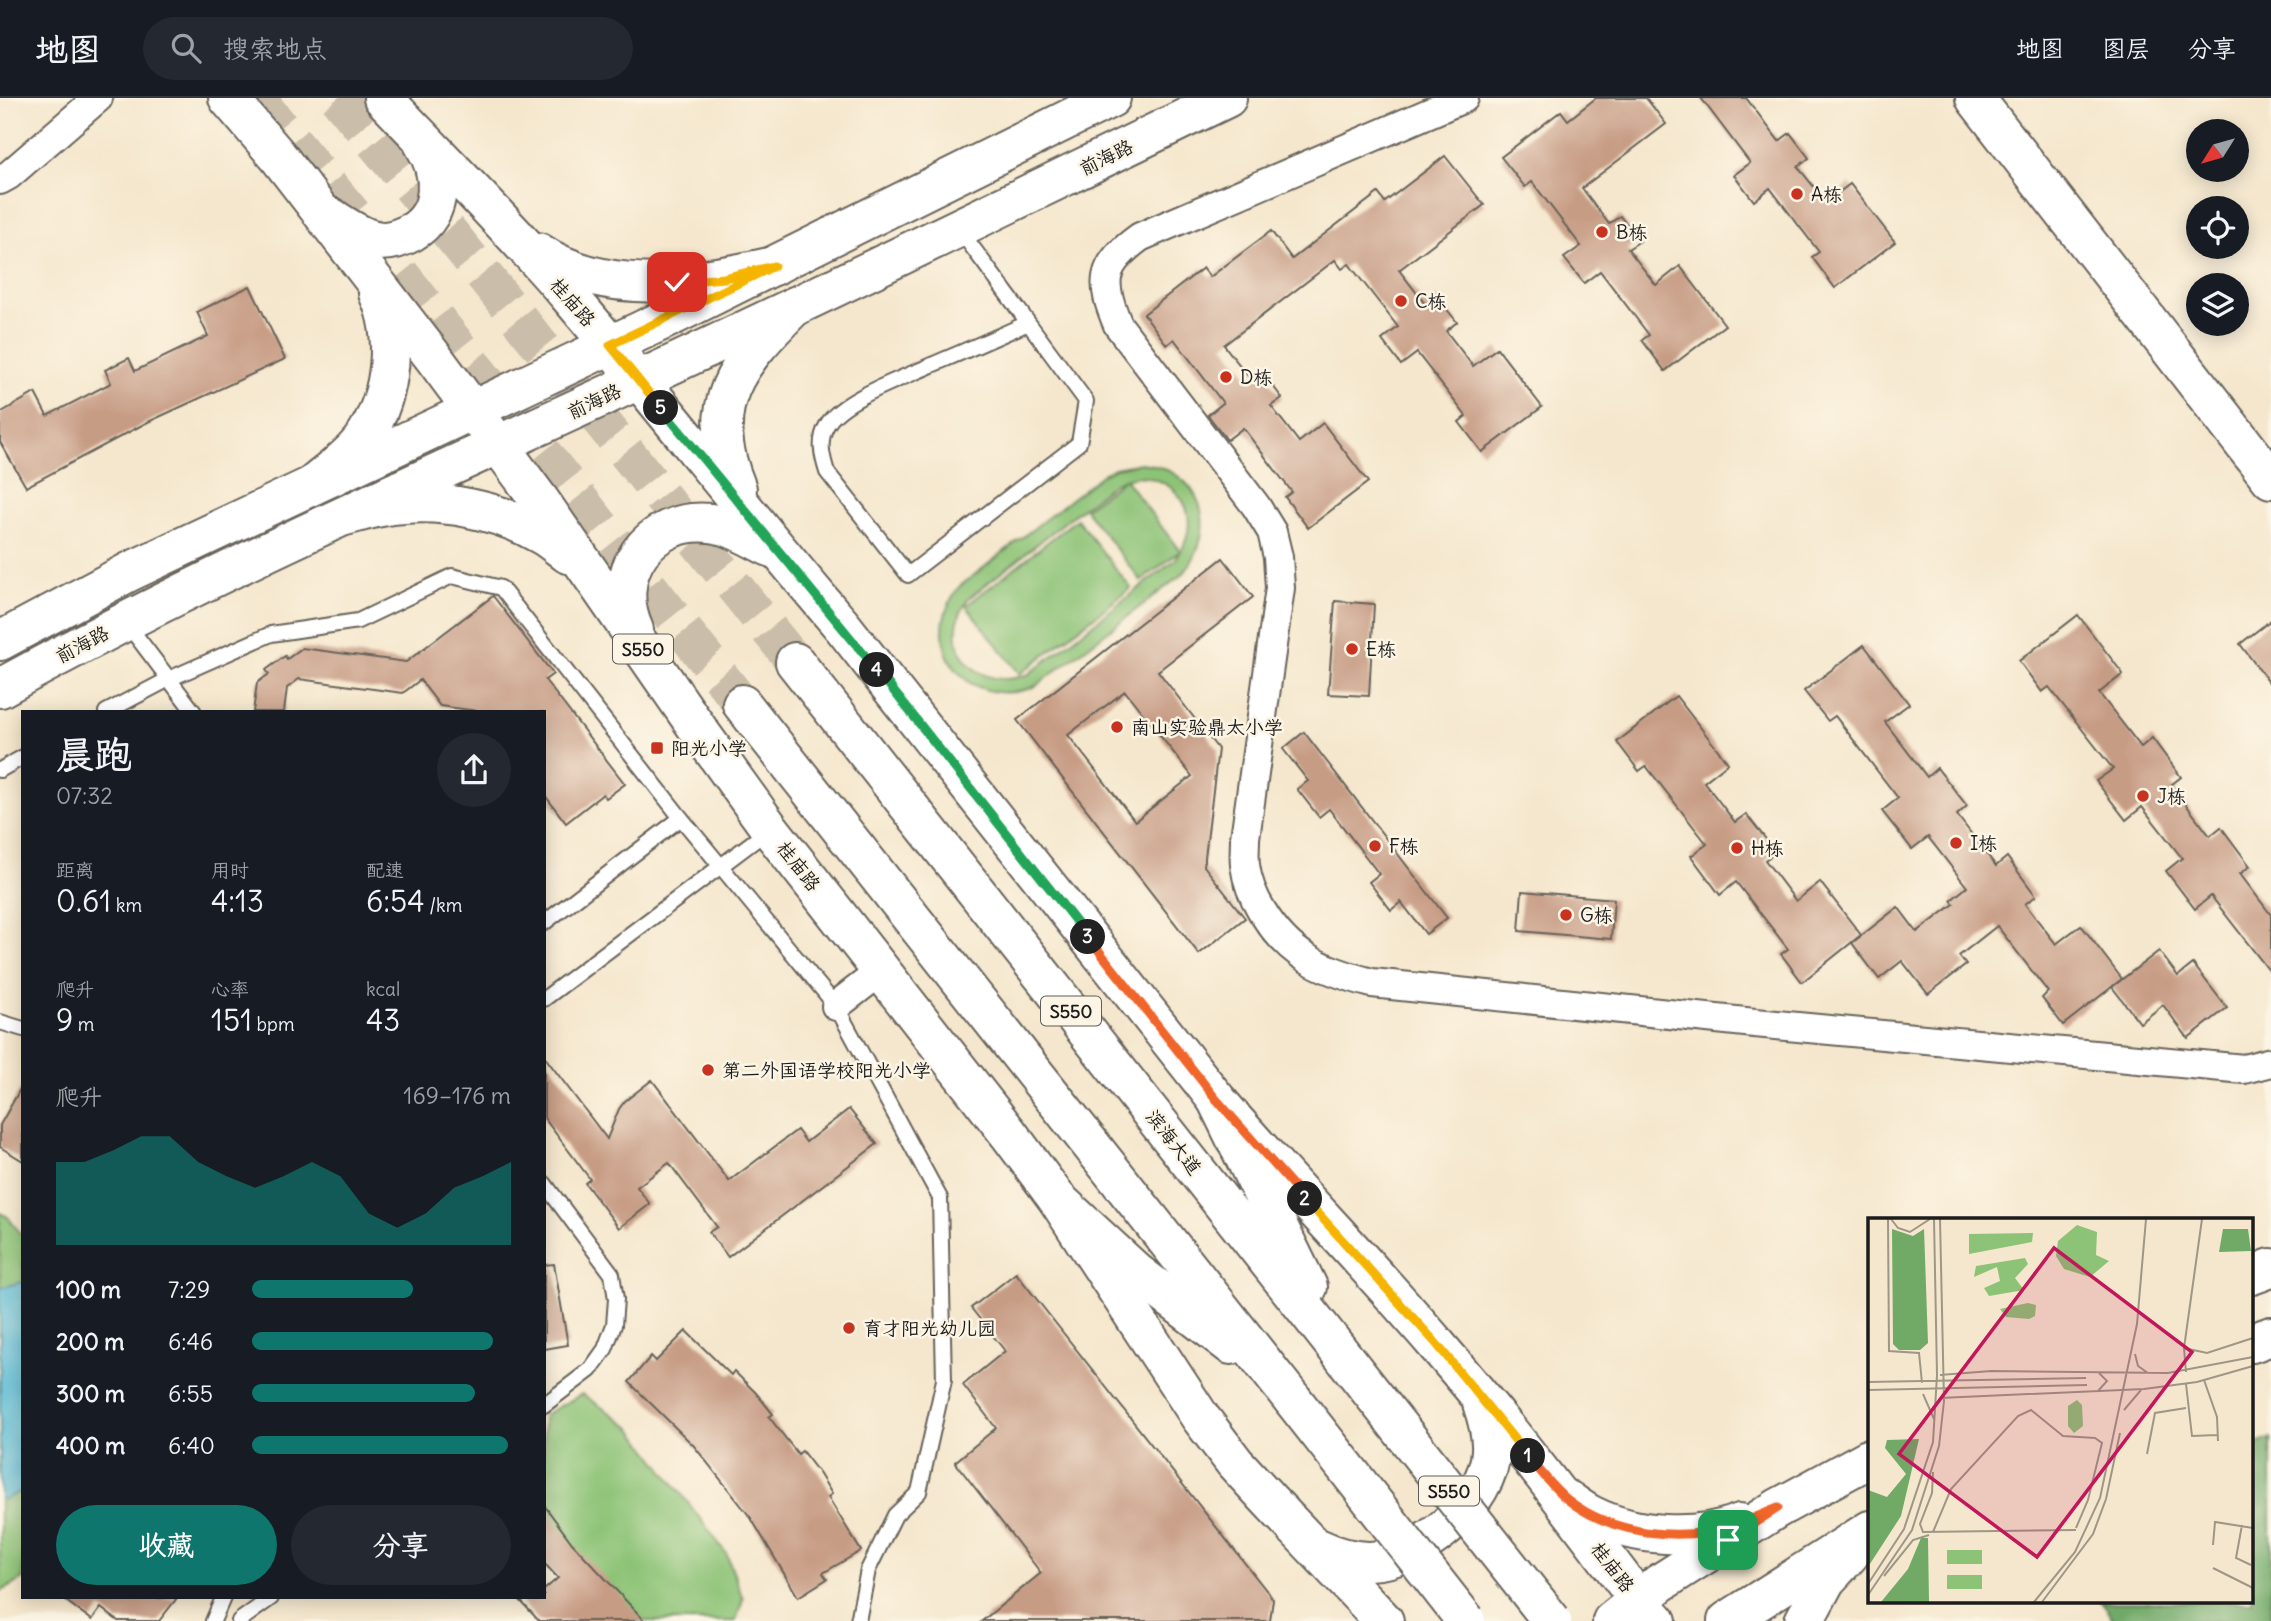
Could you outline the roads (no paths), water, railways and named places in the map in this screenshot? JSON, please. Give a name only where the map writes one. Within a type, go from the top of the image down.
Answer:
[{"type":"main road","name":"桂庙路","points":[[228,98],[367,269],[499,445],[770,829],[1058,1200],[1200,1418],[1235,1463],[1383,1620]]},
{"type":"main road","name":"桂庙路","points":[[383,98],[516,238],[640,380],[767,538],[843,627],[1216,1099],[1393,1294],[1479,1394],[1544,1476],[1636,1614]]},
{"type":"main road","points":[[0,641],[129,572],[774,266],[1111,98]]},
{"type":"main road","name":"前海路","points":[[0,688],[93,637],[224,572],[640,380],[1227,98]]},
{"type":"main road","points":[[1975,98],[2271,479]]},
{"type":"main road","points":[[2005,98],[2271,441]]},
{"type":"main road","points":[[320,210],[347,228],[377,240],[400,239],[417,229],[430,216],[437,198],[437,177],[431,156],[417,133]]},
{"type":"main road","points":[[516,238],[549,260],[569,269],[618,281],[666,282],[724,278],[774,266]]},
{"type":"main road","points":[[313,485],[348,457],[367,433],[381,401],[389,370],[390,339],[383,303],[367,269]]},
{"type":"main road","points":[[767,538],[729,468],[723,445],[724,403],[740,369],[773,328],[795,306]]},
{"type":"main road","points":[[345,516],[394,505],[437,504],[475,510],[511,520],[543,535],[569,554],[598,585]]},
{"type":"main road","points":[[641,647],[628,616],[625,589],[629,570],[638,554],[653,539],[670,528],[687,523],[712,523],[767,538]]},
{"type":"main road","name":"滨海大道","points":[[795,662],[1552,1621]]},
{"type":"main road","points":[[742,704],[1466,1621]]},
{"type":"main road","points":[[1216,1099],[1346,1360]]},
{"type":"main road","points":[[1058,1200],[1136,1272],[1249,1359],[1293,1400]]},
{"type":"main road","points":[[2254,1264],[2271,1251]]},
{"type":"main road","points":[[2254,1274],[2271,1268]]},
{"type":"main road","points":[[2254,1342],[2271,1336]]},
{"type":"main road","points":[[1316,1548],[1343,1559],[1371,1562],[1395,1558],[1423,1544],[1448,1525],[1470,1502],[1484,1478],[1491,1452],[1488,1423],[1479,1394]]},
{"type":"main road","points":[[1636,1614],[1660,1583],[1778,1508],[1868,1459]]},
{"type":"main road","points":[[1544,1476],[1567,1499],[1590,1515],[1649,1533],[1680,1534],[1733,1526],[1778,1508]]},
{"type":"main road","points":[[1727,1621],[1868,1531]]},
{"type":"main road","points":[[1804,1621],[1826,1580],[1868,1532]]},
{"type":"street","points":[[3,173],[98,98]]},
{"type":"street","points":[[1464,98],[1140,237],[1119,252],[1106,278],[1107,300],[1118,325],[1256,506],[1272,532],[1278,557],[1280,588],[1245,838],[1245,867],[1255,899],[1270,925],[1290,948],[1316,964],[1343,976],[1372,983],[2244,1069],[2271,1062]]},
{"type":"street","points":[[836,1006],[881,971]]},
{"type":"lane","points":[[958,228],[1086,401],[1079,443],[908,575],[827,472],[821,442],[826,426],[835,414],[867,394],[1028,323]]},
{"type":"lane","points":[[110,710],[169,679],[271,634],[358,621],[452,576],[501,588],[681,818],[836,1006],[940,1198],[944,1380],[919,1492],[895,1515],[868,1570],[858,1621]]},
{"type":"lane","points":[[137,637],[192,710]]},
{"type":"lane","points":[[0,771],[21,758]]},
{"type":"lane","points":[[546,921],[681,818]]},
{"type":"lane","points":[[546,998],[770,829]]},
{"type":"lane","points":[[0,1022],[21,1028]]},
{"type":"lane","points":[[546,1185],[611,1274],[616,1299],[614,1325],[606,1349],[590,1370],[546,1403]]},
{"type":"lane","points":[[213,1621],[223,1599]]},
{"type":"lane","points":[[239,1621],[270,1599]]},
{"type":"water","points":[[21,1282],[21,1491],[4,1500],[0,1498],[0,1288]]},
{"type":"tunnel","points":[[256,98],[354,216],[742,704]]},
{"type":"tunnel","points":[[338,98],[795,662]]},
{"type":"place","name":"A栋","points":[[1797,194]]},
{"type":"place","name":"B栋","points":[[1602,232]]},
{"type":"place","name":"C栋","points":[[1401,301]]},
{"type":"place","name":"D栋","points":[[1226,377]]},
{"type":"place","name":"E栋","points":[[1352,649]]},
{"type":"place","name":"南山实验鼎太小学","points":[[1117,727]]},
{"type":"place","name":"阳光小学","points":[[657,748]]},
{"type":"place","name":"J栋","points":[[2143,796]]},
{"type":"place","name":"I栋","points":[[1956,843]]},
{"type":"place","name":"F栋","points":[[1375,846]]},
{"type":"place","name":"H栋","points":[[1737,848]]},
{"type":"place","name":"G栋","points":[[1566,915]]},
{"type":"place","name":"第二外国语学校阳光小学","points":[[708,1070]]},
{"type":"place","name":"育才阳光幼儿园","points":[[849,1328]]}]
